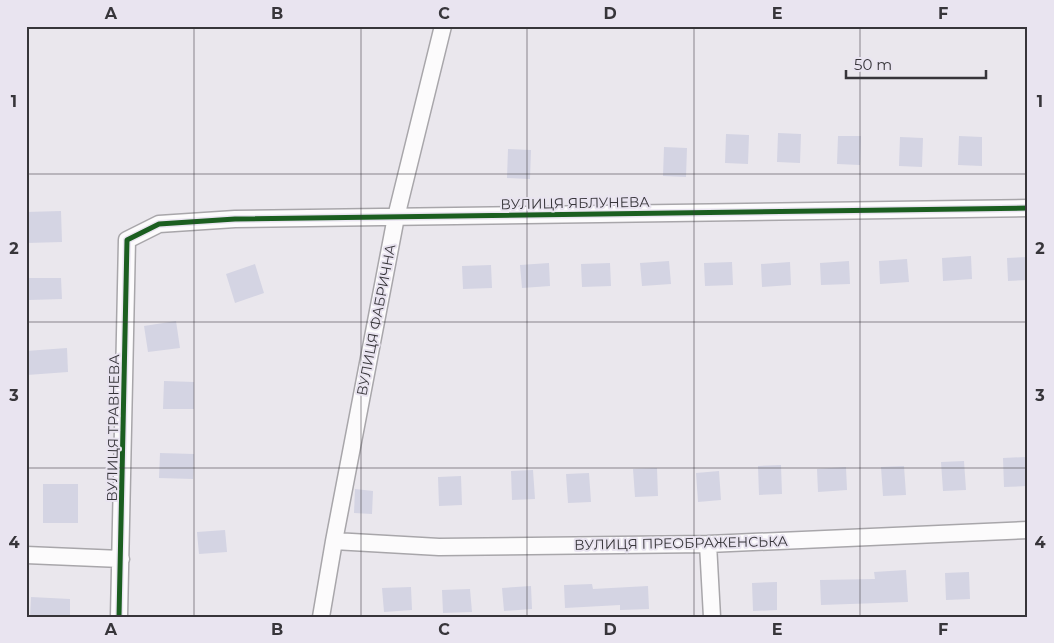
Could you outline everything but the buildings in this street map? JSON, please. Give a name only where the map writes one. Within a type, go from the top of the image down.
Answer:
[{"type":"street","name":"ВУЛИЦЯ ФАБРИЧНА","points":[[322,617],[334,541],[396,217],[443,26]]},
{"type":"street","name":"ВУЛИЦЯ ЯБЛУНЕВА","points":[[127,240],[159,224],[235,219],[1028,208]]},
{"type":"street","name":"ВУЛИЦЯ ТРАВНЕВА","points":[[119,617],[127,240]]},
{"type":"street","name":"ВУЛИЦЯ ПРЕОБРАЖЕНСЬКА","points":[[334,541],[439,547],[708,544],[1028,530]]},
{"type":"street","points":[[708,544],[712,617]]},
{"type":"street","points":[[26,554],[120,559]]},
{"type":"cycle path","points":[[119,617],[127,240],[159,224],[235,219],[1028,208]]}]
